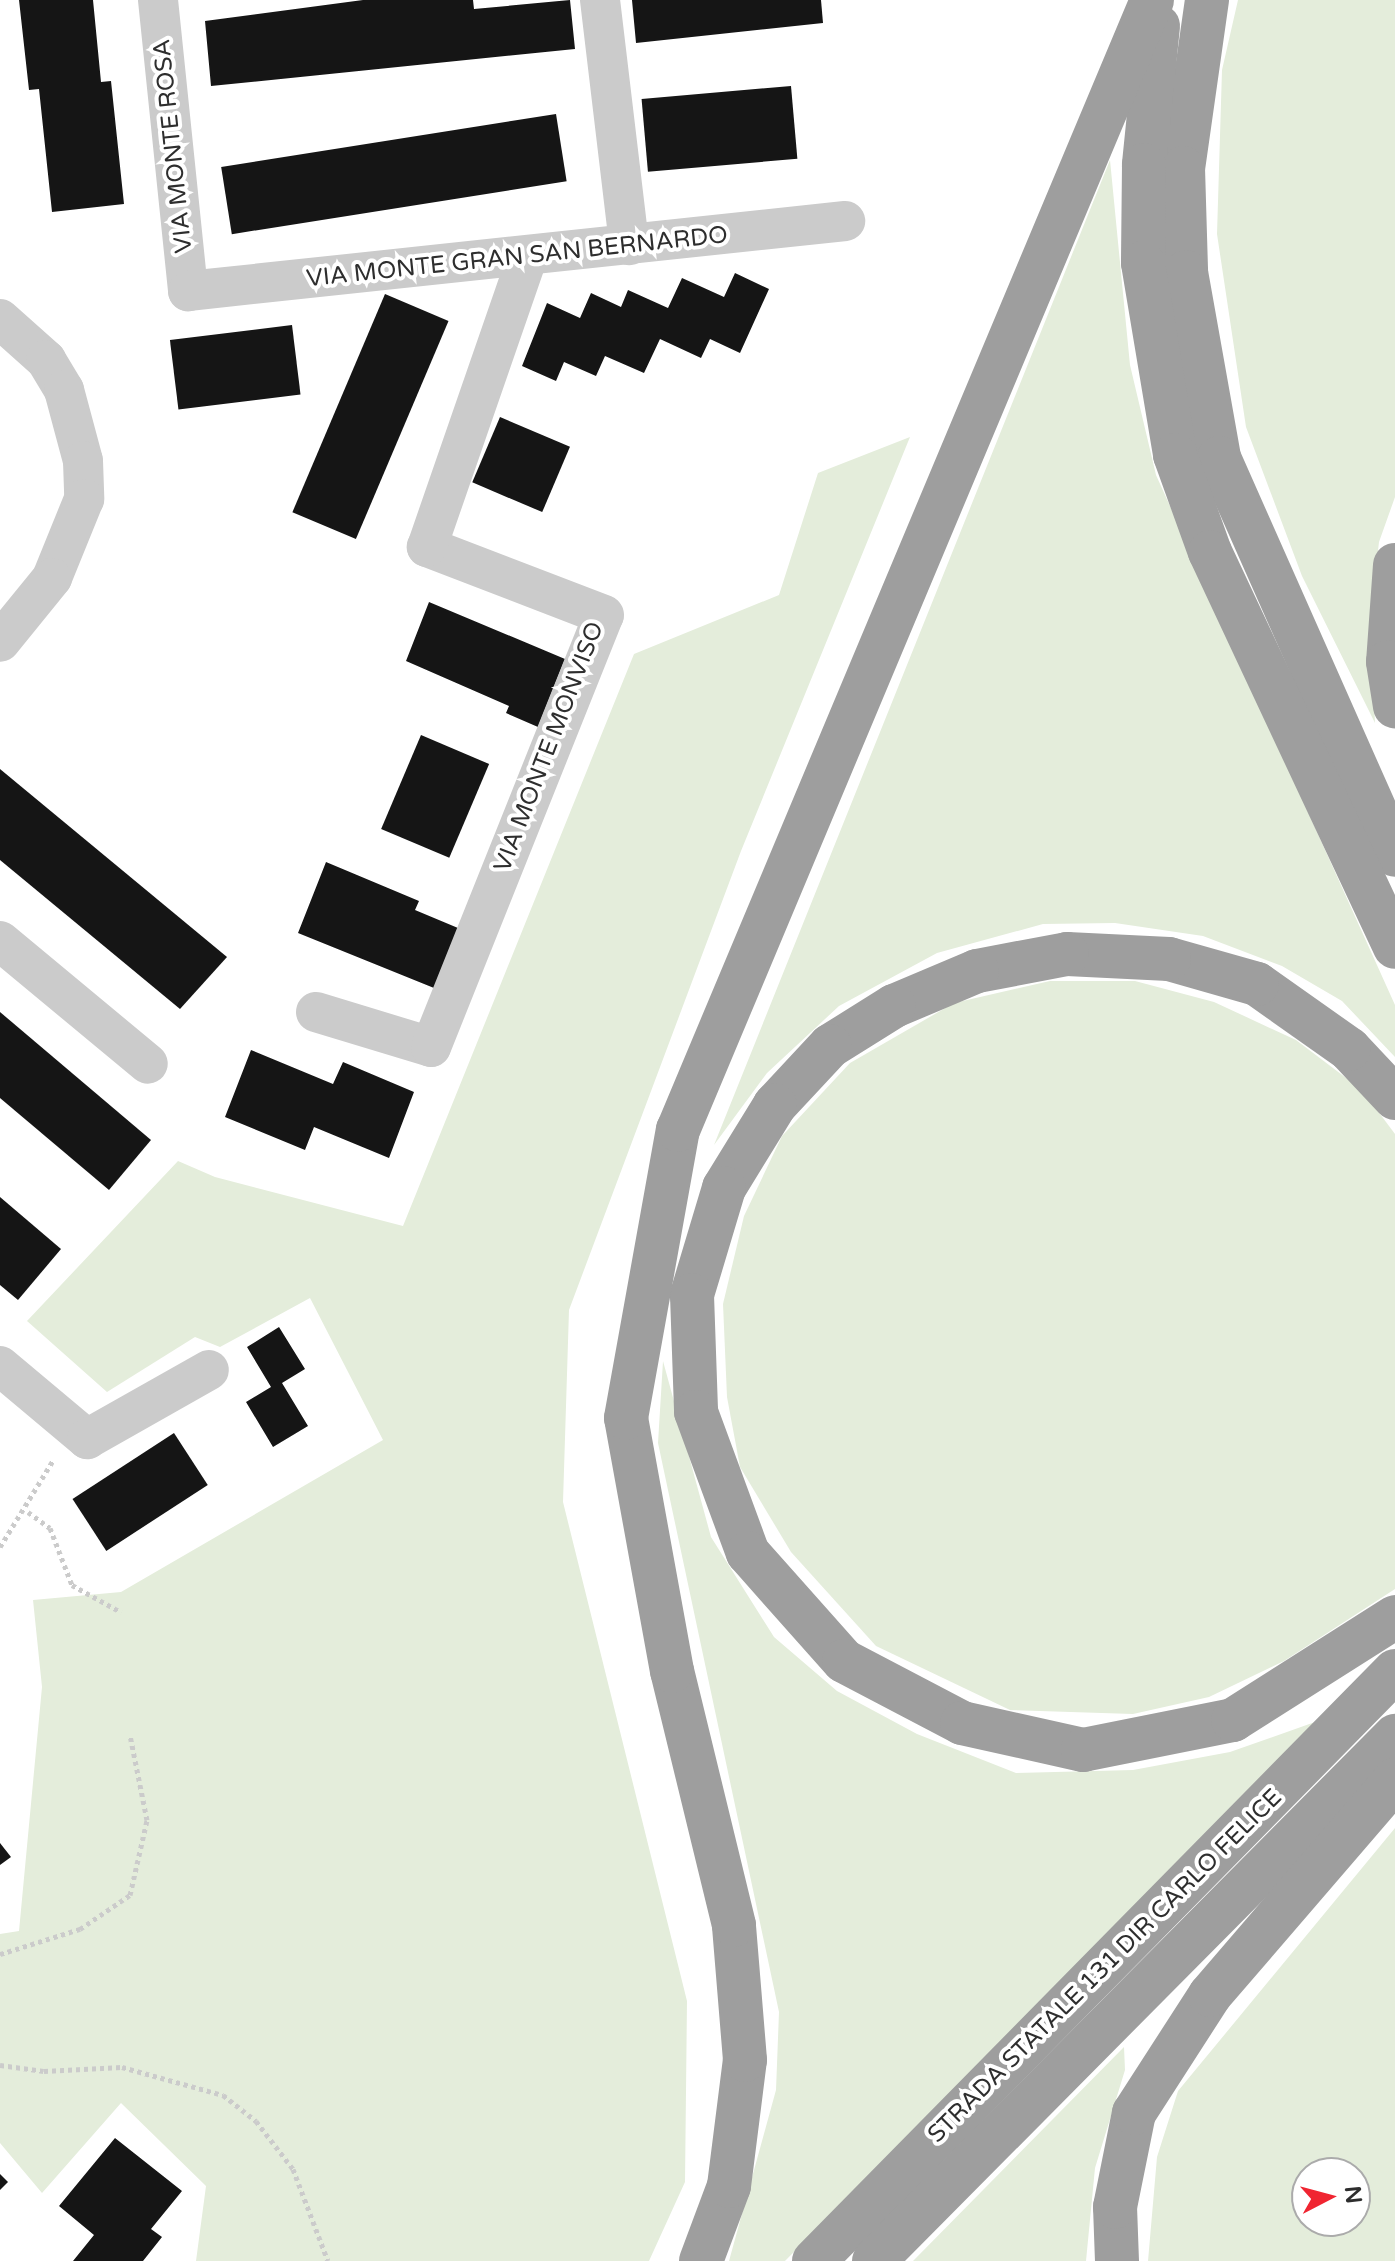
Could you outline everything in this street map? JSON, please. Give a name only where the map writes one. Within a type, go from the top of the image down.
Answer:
[{"type":"highway","points":[[701,2261],[729,2186],[745,2060],[734,1925],[672,1671],[626,1418],[678,1130],[1152,0]]},
{"type":"highway","points":[[1163,0],[1151,60],[1143,263],[1175,455],[1210,552],[1395,947]]},
{"type":"highway","points":[[1207,0],[1195,48],[1184,198],[1186,272],[1219,458],[1395,855]]},
{"type":"highway","points":[[1395,565],[1388,662],[1395,706]]},
{"type":"highway","points":[[1395,1098],[1349,1049],[1257,984],[1169,959],[1067,954],[977,971],[894,1006],[830,1046],[775,1105],[724,1188],[692,1295],[696,1412],[748,1553],[844,1661],[962,1723],[1083,1750],[1233,1720],[1395,1617]]},
{"type":"highway","name":"STRADA STATALE 131 DIR CARLO FELICE","points":[[814,2261],[1395,1671]]},
{"type":"highway","name":"STRADA STATALE 131 DIR CARLO FELICE","points":[[874,2261],[1395,1736]]},
{"type":"highway","points":[[1117,2261],[1115,2207],[1134,2113],[1210,1995],[1395,1780]]},
{"type":"street","name":"VIA MONTE ROSA","points":[[158,0],[188,291]]},
{"type":"street","points":[[600,0],[629,245]]},
{"type":"street","name":"VIA MONTE GRAN SAN BERNARDO","points":[[188,291],[527,258],[845,221]]},
{"type":"street","name":"VIA MONTE MONVISO","points":[[316,1012],[431,1047],[604,615],[427,547],[527,258]]},
{"type":"street","points":[[0,319],[46,360],[64,390],[80,448],[84,499],[52,578],[0,642]]},
{"type":"street","points":[[0,941],[148,1064]]},
{"type":"street","points":[[0,1366],[87,1439],[209,1370]]},
{"type":"path","points":[[0,1547],[28,1512],[75,1429]]},
{"type":"path","points":[[28,1512],[50,1528],[72,1585],[121,1612]]},
{"type":"path","points":[[0,1954],[80,1929],[130,1895],[147,1820],[130,1735]]},
{"type":"path","points":[[0,2065],[44,2071],[122,2067],[223,2095],[256,2121],[293,2169],[328,2261]]},
{"type":"green space","points":[[1238,0],[1395,0],[1395,497],[1379,542],[1370,621],[1375,723],[1302,576],[1246,427],[1217,234],[1222,70]]},
{"type":"green space","points":[[1110,160],[1130,365],[1156,475],[1395,1005],[1395,1057],[1342,1001],[1282,966],[1203,936],[1115,923],[1043,924],[937,953],[839,1006],[767,1073],[714,1145]]},
{"type":"green space","points":[[910,437],[741,851],[569,1310],[563,1502],[687,2001],[685,2182],[649,2261],[196,2261],[206,2186],[121,2103],[42,2193],[0,2143],[0,1934],[19,1931],[42,1687],[33,1600],[121,1592],[383,1440],[310,1298],[220,1347],[195,1337],[107,1392],[27,1321],[178,1161],[215,1177],[403,1226],[634,654],[779,595],[818,473]]},
{"type":"green space","points":[[1050,981],[1135,981],[1214,1002],[1296,1040],[1362,1090],[1395,1134],[1395,1589],[1284,1661],[1209,1697],[1133,1714],[1010,1710],[876,1646],[791,1552],[740,1467],[727,1397],[723,1304],[744,1216],[782,1136],[850,1063],[954,1003]]},
{"type":"green space","points":[[663,1361],[711,1537],[774,1637],[837,1691],[917,1734],[1016,1773],[1133,1770],[1230,1752],[1315,1722],[785,2261],[729,2261],[776,2090],[779,2012],[658,1443]]},
{"type":"green space","points":[[1395,1828],[1395,2261],[1148,2261],[1157,2157],[1178,2091]]},
{"type":"green space","points":[[1124,2047],[1125,2070],[1095,2168],[1086,2261],[913,2261]]},
{"type":"building","points":[[19,0],[93,0],[101,82],[111,81],[124,204],[52,212],[39,89],[29,90]]},
{"type":"building","points":[[363,0],[473,0],[474,9],[570,0],[575,49],[211,86],[205,21]]},
{"type":"building","points":[[632,0],[821,0],[823,23],[636,43]]},
{"type":"building","points":[[791,86],[797,159],[648,172],[642,99]]},
{"type":"building","points":[[556,114],[567,181],[232,234],[221,167]]},
{"type":"building","points":[[735,273],[769,289],[740,353],[710,339],[701,358],[660,339],[644,373],[605,356],[596,376],[564,362],[556,381],[522,366],[547,303],[580,318],[591,293],[621,307],[628,290],[668,308],[682,278],[724,297]]},
{"type":"building","points":[[385,294],[449,321],[356,539],[292,512]]},
{"type":"building","points":[[292,325],[301,394],[178,409],[170,340]]},
{"type":"building","points":[[500,417],[570,447],[542,512],[472,482]]},
{"type":"building","points":[[429,602],[565,659],[538,727],[506,713],[509,706],[406,661]]},
{"type":"building","points":[[421,735],[489,764],[449,858],[381,829]]},
{"type":"building","points":[[0,769],[227,957],[180,1009],[0,860]]},
{"type":"building","points":[[326,862],[419,901],[415,910],[458,928],[434,988],[298,933]]},
{"type":"building","points":[[0,1012],[151,1140],[109,1190],[0,1098]]},
{"type":"building","points":[[251,1050],[333,1084],[343,1062],[414,1092],[389,1158],[314,1127],[305,1150],[225,1117]]},
{"type":"building","points":[[0,1197],[61,1249],[18,1300],[0,1285]]},
{"type":"building","points":[[279,1327],[305,1369],[282,1383],[308,1426],[273,1447],[246,1402],[271,1387],[247,1347]]},
{"type":"building","points":[[174,1433],[208,1485],[106,1551],[73,1499]]},
{"type":"building","points":[[0,1843],[11,1857],[0,1865]]},
{"type":"building","points":[[115,2138],[182,2191],[151,2229],[162,2237],[143,2261],[73,2261],[94,2235],[59,2206]]},
{"type":"building","points":[[0,2174],[8,2182],[0,2190]]}]
